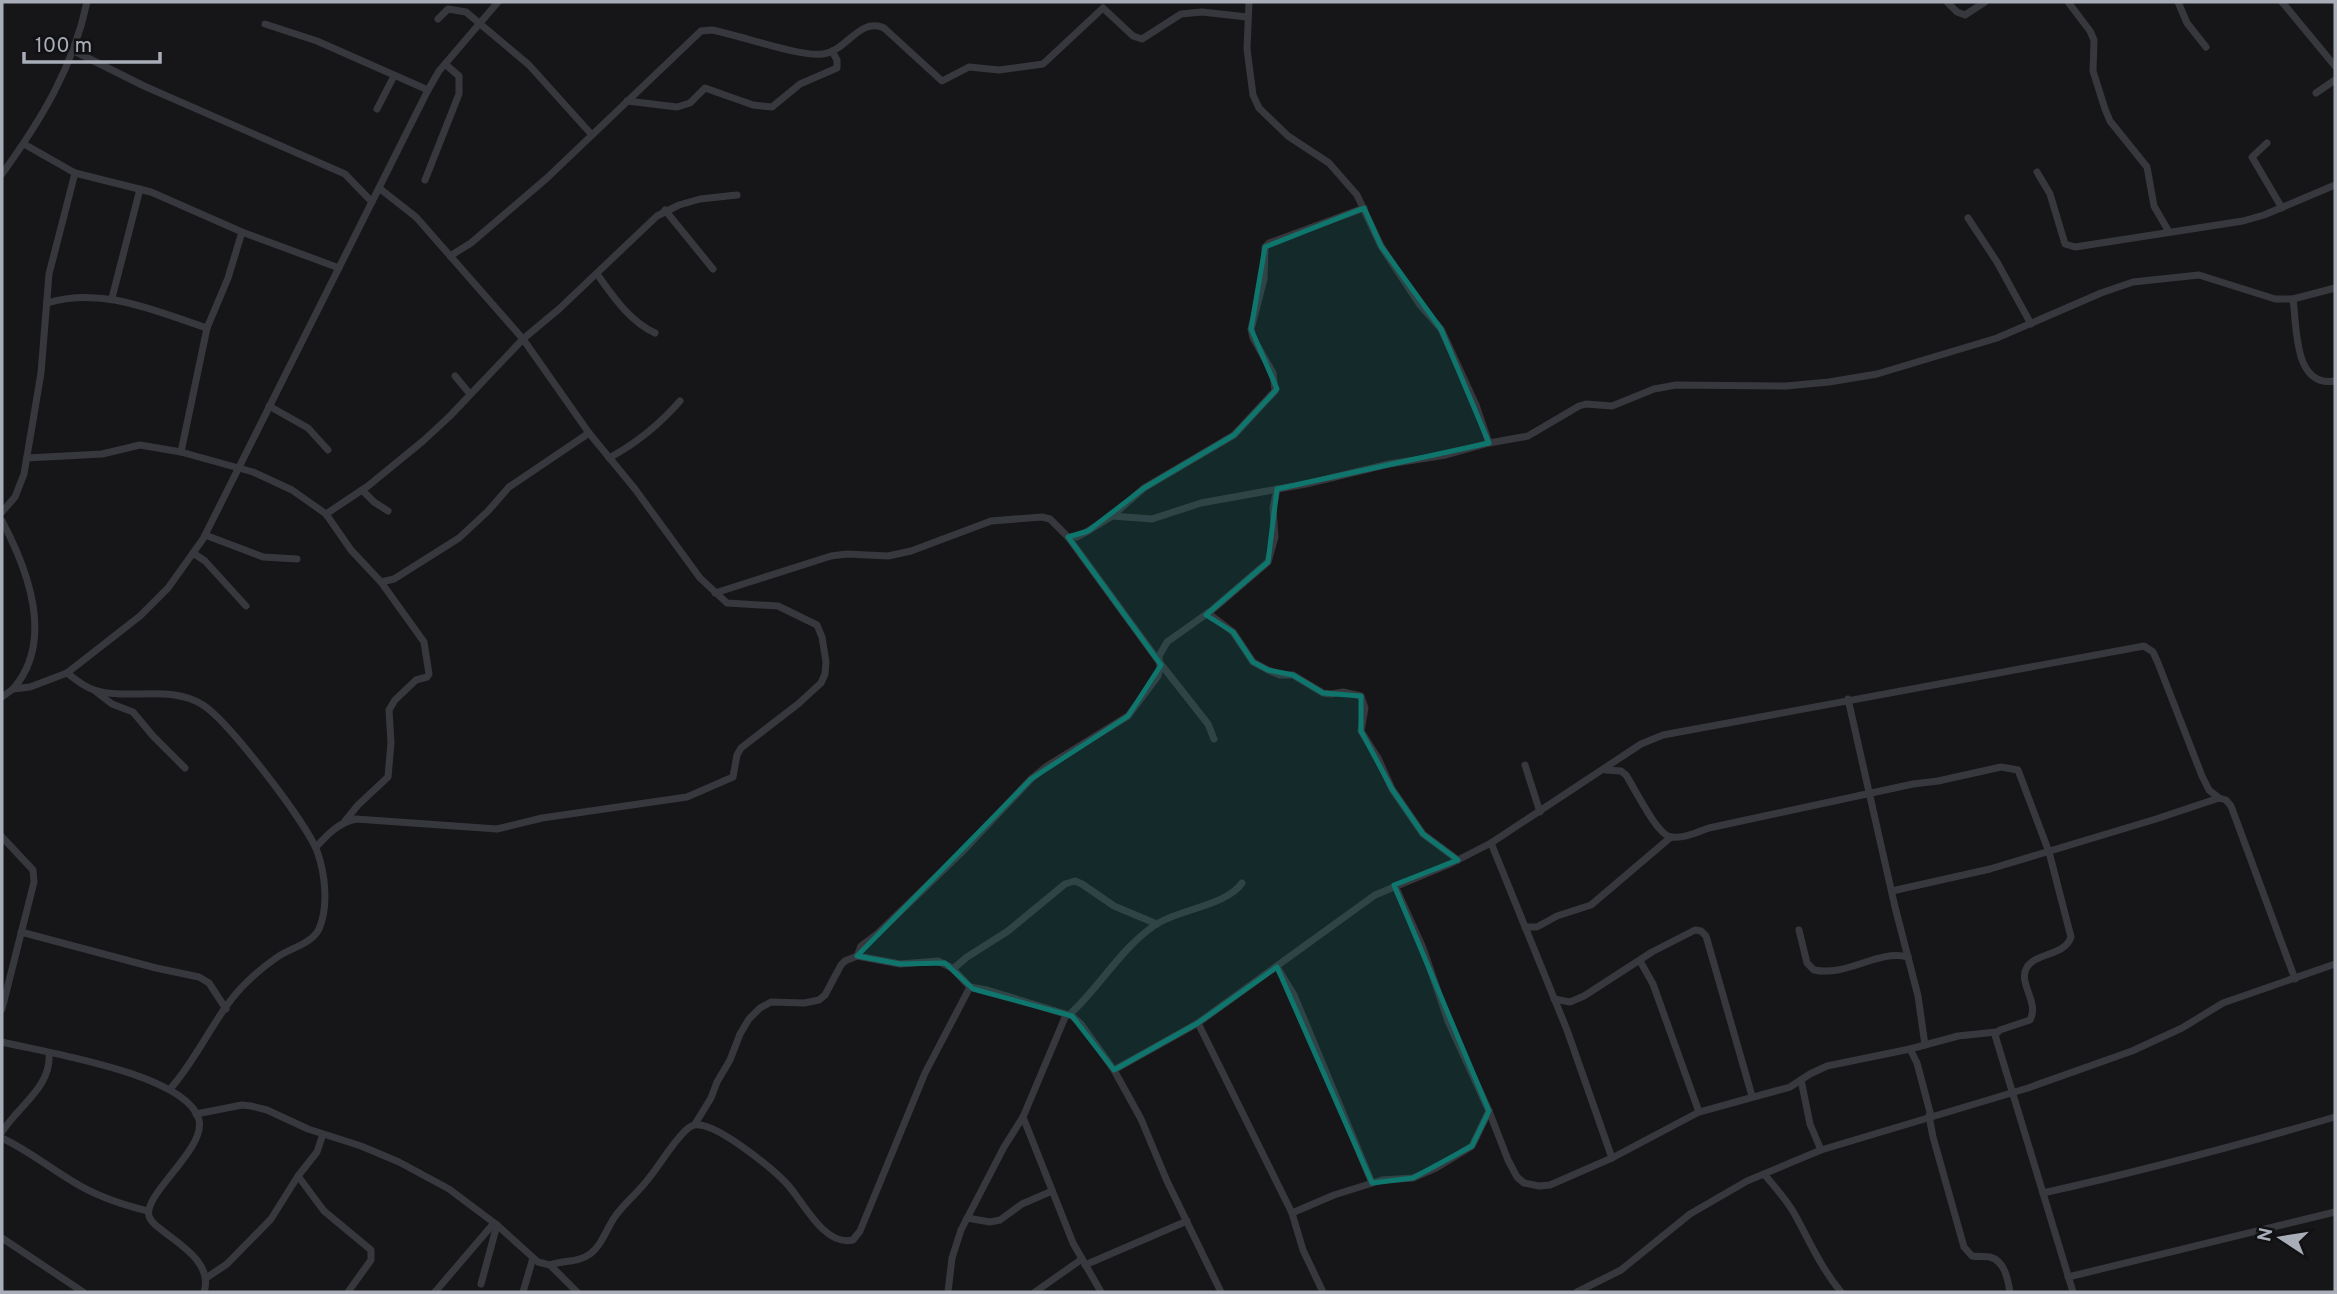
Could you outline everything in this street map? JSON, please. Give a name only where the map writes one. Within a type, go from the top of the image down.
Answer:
[{"type":"street","points":[[2,174],[24,144],[66,72],[87,2]]},
{"type":"street","points":[[13,690],[30,687],[67,673],[140,617],[168,588],[193,553],[205,535],[428,90],[445,64],[498,2]]},
{"type":"street","points":[[1250,2],[1247,18],[1250,74],[1253,95],[1259,108],[1288,136],[1329,163],[1346,180],[1364,208],[1381,246],[1420,305],[1441,329],[1476,405],[1489,443]]},
{"type":"street","points":[[1947,2],[1957,12],[1965,15],[1985,2]]},
{"type":"street","points":[[2067,2],[2090,30],[2094,40],[2093,71],[2105,109],[2110,121],[2147,167],[2154,206],[2169,232]]},
{"type":"street","points":[[2178,2],[2187,23],[2206,47]]},
{"type":"street","points":[[2282,2],[2335,66]]},
{"type":"street","points":[[450,256],[471,243],[505,214],[701,31],[720,31],[814,54],[832,51],[868,25],[876,24],[884,28],[942,82],[969,67],[999,70],[1043,64],[1103,8],[1133,36],[1142,39],[1181,14],[1202,12],[1247,18]]},
{"type":"street","points":[[438,19],[444,12],[452,9],[466,12],[529,65],[592,135]]},
{"type":"street","points":[[265,24],[317,41],[428,90]]},
{"type":"street","points":[[74,51],[144,86],[345,174],[372,202]]},
{"type":"street","points":[[627,101],[677,107],[690,103],[705,88],[753,105],[772,107],[800,84],[837,68],[837,60],[832,51]]},
{"type":"street","points":[[425,180],[459,93],[459,76],[445,64]]},
{"type":"street","points":[[377,109],[394,76]]},
{"type":"street","points":[[2316,93],[2335,80]]},
{"type":"street","points":[[24,144],[75,173],[140,189],[242,232],[339,268]]},
{"type":"street","points":[[2267,144],[2252,157],[2282,208]]},
{"type":"street","points":[[2037,172],[2050,194],[2063,239],[2069,246],[2244,221],[2335,185]]},
{"type":"street","points":[[2,512],[21,485],[27,458],[41,373],[51,264],[75,173]]},
{"type":"street","points":[[345,822],[369,819],[497,829],[542,818],[687,797],[729,780],[735,774],[739,750],[799,704],[821,683],[826,662],[820,629],[812,621],[778,606],[727,603],[700,578],[589,433],[523,339],[416,217],[379,188]]},
{"type":"street","points":[[112,299],[140,189]]},
{"type":"street","points":[[326,514],[362,490],[423,440],[523,339],[597,274],[648,223],[666,210],[700,199],[737,195]]},
{"type":"street","points":[[1068,537],[1077,537],[1112,516],[1144,488],[1234,435],[1275,391],[1273,373],[1253,338],[1251,329],[1261,293],[1265,247],[1269,243],[1364,208]]},
{"type":"street","points":[[666,210],[713,269]]},
{"type":"street","points":[[1968,218],[1997,262],[2031,324]]},
{"type":"street","points":[[180,452],[207,328],[228,278],[242,232]]},
{"type":"street","points":[[597,274],[624,310],[656,333]]},
{"type":"street","points":[[1112,516],[1152,519],[1201,503],[1446,455],[1528,436],[1586,404],[1612,406],[1654,389],[1692,384],[1764,387],[1850,380],[1955,352],[2133,282],[2185,276],[2208,277],[2275,299],[2294,299],[2335,288]]},
{"type":"street","points":[[47,303],[63,298],[112,299],[207,328]]},
{"type":"street","points":[[2294,299],[2297,345],[2301,359],[2317,379],[2328,382],[2335,380]]},
{"type":"street","points":[[455,376],[470,394]]},
{"type":"street","points":[[610,458],[655,429],[680,401]]},
{"type":"street","points":[[269,406],[308,428],[328,450]]},
{"type":"street","points":[[381,582],[394,579],[458,538],[488,511],[509,487],[589,433]]},
{"type":"street","points":[[27,458],[102,454],[140,445],[238,467],[292,490],[326,514],[351,550],[381,582],[424,642],[429,674],[416,680],[391,705],[388,715],[391,743],[388,777],[358,805],[345,822],[333,829],[316,847]]},
{"type":"street","points":[[550,1265],[590,1255],[614,1219],[648,1181],[677,1139],[695,1124],[730,1060],[744,1026],[760,1008],[771,1002],[804,1003],[819,1000],[825,995],[841,965],[857,956],[866,941],[877,934],[961,853],[1031,779],[1047,766],[1128,716],[1158,676],[1159,656],[1167,642],[1208,613],[1268,562],[1275,537],[1273,508],[1276,489]]},
{"type":"street","points":[[362,490],[379,507],[388,511]]},
{"type":"street","points":[[715,593],[831,556],[888,556],[911,551],[991,521],[1047,518],[1068,537],[1208,724],[1214,739]]},
{"type":"street","points":[[2,521],[14,544],[34,608],[35,633],[23,678],[13,690],[2,697]]},
{"type":"street","points":[[205,535],[263,557],[297,559]]},
{"type":"street","points":[[193,553],[205,561],[246,606]]},
{"type":"street","points":[[1208,613],[1233,632],[1253,662],[1276,674],[1293,675],[1323,693],[1343,692],[1361,696],[1365,708],[1361,731],[1378,758],[1392,789],[1423,834],[1458,860]]},
{"type":"street","points":[[1114,1070],[1198,1023],[1375,895],[1491,844],[1654,737],[2144,646],[2153,652],[2158,663],[2209,790],[2231,806],[2295,979]]},
{"type":"street","points":[[67,673],[112,704],[138,716],[153,736],[185,768]]},
{"type":"street","points":[[93,690],[176,695],[203,705],[214,713],[261,768],[303,825],[316,847],[321,864],[325,900],[319,930],[313,938],[278,956],[232,998],[185,1073],[170,1089]]},
{"type":"street","points":[[1849,699],[1918,996],[1926,1045]]},
{"type":"street","points":[[1525,765],[1540,812]]},
{"type":"street","points":[[1395,886],[1423,948],[1448,1021],[1508,1160],[1517,1177],[1524,1183],[1539,1186],[1550,1185],[1612,1158],[1699,1112],[1790,1087],[1827,1066],[1967,1034],[1996,1032],[2029,1020],[2034,1006],[2025,973],[2028,966],[2070,942],[2071,937],[2049,852],[2018,770],[2010,767],[1822,803],[1709,828],[1682,837],[1671,837],[1659,830],[1626,775],[1621,771],[1604,770]]},
{"type":"street","points":[[1892,891],[1990,869],[2219,798]]},
{"type":"street","points":[[1525,927],[1537,927],[1557,916],[1591,905],[1671,837]]},
{"type":"street","points":[[2,1009],[34,882],[33,870],[3,841]]},
{"type":"street","points":[[1491,844],[1554,999],[1612,1158]]},
{"type":"street","points":[[953,969],[1008,931],[1071,881],[1082,884],[1114,906],[1157,924]]},
{"type":"street","points":[[948,1292],[954,1250],[967,1218],[1023,1117],[1068,1015],[1084,1002],[1127,947],[1157,924],[1213,902],[1242,883]]},
{"type":"street","points":[[1554,999],[1570,1002],[1652,952],[1695,930],[1704,933],[1752,1096]]},
{"type":"street","points":[[1799,930],[1807,963],[1814,970],[1821,972],[1853,968],[1894,954],[1908,957]]},
{"type":"street","points":[[21,932],[199,977],[209,983],[226,1009]]},
{"type":"street","points":[[857,956],[900,964],[938,961],[953,969],[970,987],[1068,1015],[1081,1024],[1114,1070],[1140,1119],[1221,1292]]},
{"type":"street","points":[[1640,961],[1653,985],[1699,1112]]},
{"type":"street","points":[[1577,1292],[1621,1270],[1690,1214],[1747,1181],[1821,1150],[2014,1092],[2143,1046],[2182,1028],[2222,1003],[2335,964]]},
{"type":"street","points":[[1278,967],[1294,995],[1372,1183]]},
{"type":"street","points":[[695,1124],[709,1128],[755,1156],[787,1184],[803,1207],[826,1231],[841,1241],[853,1241],[860,1231],[925,1073],[970,987]]},
{"type":"street","points":[[1198,1023],[1292,1213],[1303,1250],[1323,1292]]},
{"type":"street","points":[[1996,1032],[2073,1292]]},
{"type":"street","points":[[2,1042],[149,1079],[180,1096],[197,1114],[200,1128],[196,1137],[177,1170],[154,1196],[148,1211],[151,1221],[203,1268],[206,1278],[204,1292]]},
{"type":"street","points":[[1910,1049],[1917,1063],[1933,1137],[1964,1247],[1969,1254],[1993,1258],[2000,1263],[2010,1292]]},
{"type":"street","points":[[2,1132],[48,1074],[50,1054]]},
{"type":"street","points":[[1801,1080],[1811,1124],[1821,1150]]},
{"type":"street","points":[[197,1114],[242,1105],[267,1110],[422,1172],[495,1224],[533,1258],[550,1265],[577,1292]]},
{"type":"street","points":[[1292,1213],[1334,1195],[1372,1183],[1413,1178],[1436,1168],[1472,1146],[1489,1111]]},
{"type":"street","points":[[1023,1117],[1083,1262],[1101,1292]]},
{"type":"street","points":[[2043,1193],[2114,1178],[2200,1153],[2275,1136],[2335,1117]]},
{"type":"street","points":[[206,1278],[227,1265],[271,1219],[317,1152],[323,1134]]},
{"type":"street","points":[[2,1138],[45,1161],[77,1184],[119,1203],[148,1211]]},
{"type":"street","points":[[1764,1174],[1793,1210],[1812,1249],[1841,1292]]},
{"type":"street","points":[[298,1176],[324,1211],[371,1250],[371,1260],[348,1292]]},
{"type":"street","points":[[967,1218],[995,1222],[1022,1204],[1052,1192]]},
{"type":"street","points":[[2068,1277],[2335,1212]]},
{"type":"street","points":[[1035,1292],[1083,1262],[1187,1221]]},
{"type":"street","points":[[481,1284],[495,1224]]},
{"type":"street","points":[[435,1292],[495,1224]]},
{"type":"street","points":[[2,1238],[83,1292]]},
{"type":"street","points":[[523,1292],[533,1258]]},
{"type":"highlighted area","points":[[1364,208],[1381,246],[1441,329],[1489,443],[1277,489],[1268,562],[1206,615],[1233,632],[1253,662],[1268,670],[1293,675],[1323,693],[1361,696],[1361,731],[1392,789],[1423,834],[1458,860],[1394,885],[1489,1111],[1472,1146],[1413,1178],[1372,1183],[1277,967],[1198,1023],[1114,1070],[1072,1016],[973,989],[945,963],[900,964],[857,956],[1031,779],[1128,716],[1161,665],[1068,537],[1088,531],[1144,488],[1234,435],[1277,389],[1251,329],[1265,247]]}]
